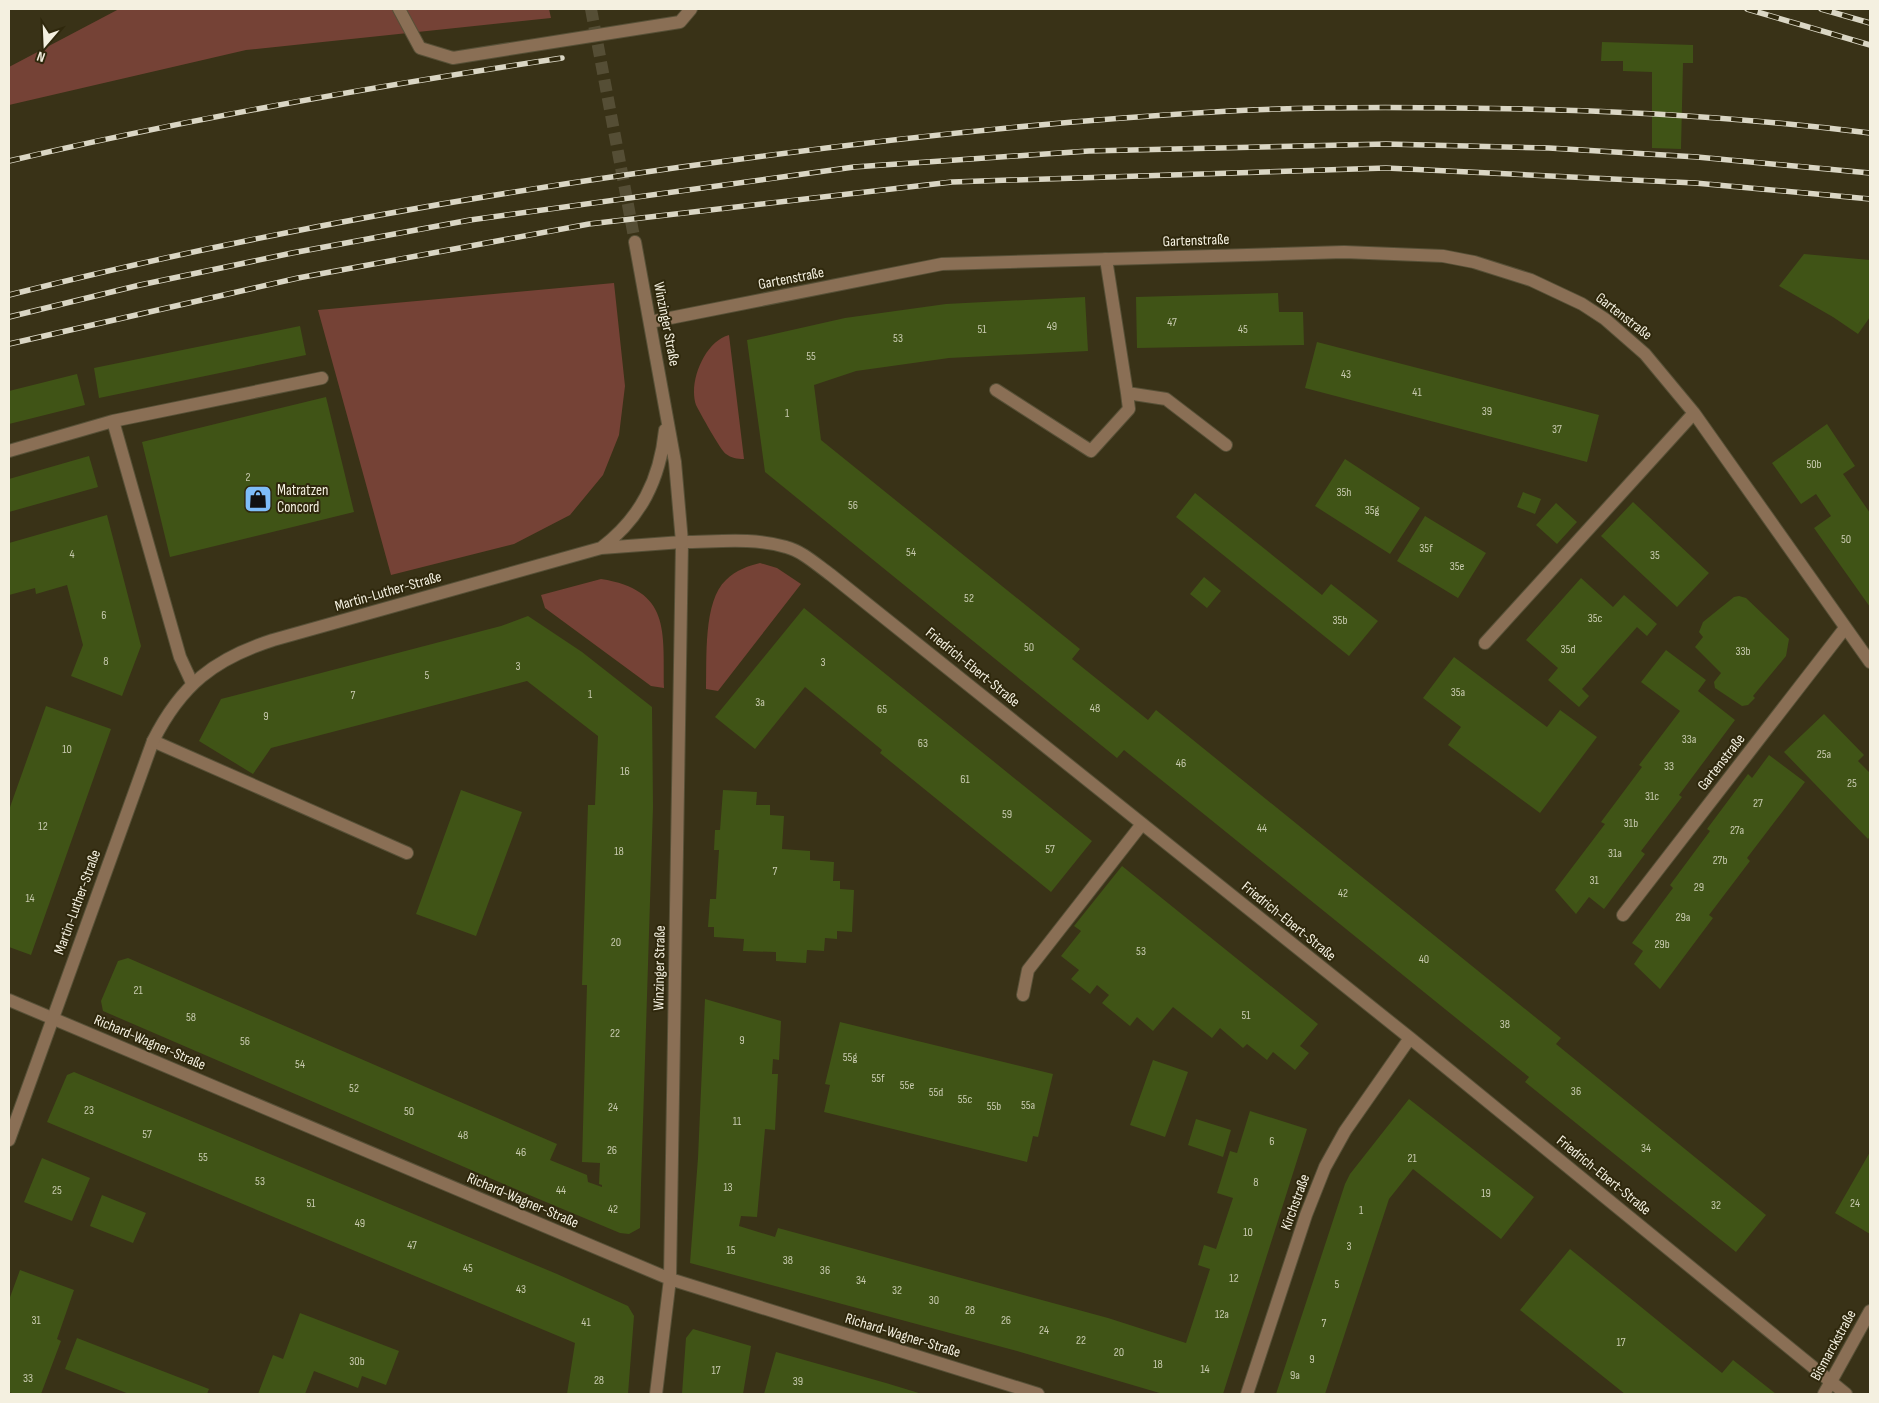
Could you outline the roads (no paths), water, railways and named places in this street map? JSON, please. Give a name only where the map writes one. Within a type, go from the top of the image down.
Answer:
[{"type":"street","points":[[399,9],[420,48],[454,58],[680,22],[691,9]]},
{"type":"street","name":"Winzinger Straße","points":[[635,242],[667,413]]},
{"type":"street","name":"Gartenstraße","points":[[650,322],[942,264],[1344,252],[1443,256],[1474,262],[1557,291],[1605,318],[1645,354],[1694,413],[1870,662]]},
{"type":"street","points":[[996,390],[1091,451],[1129,410],[1128,393],[1106,259]]},
{"type":"street","points":[[9,451],[113,421],[322,378]]},
{"type":"street","points":[[1128,393],[1166,399],[1226,445]]},
{"type":"street","points":[[667,413],[675,462],[682,542]]},
{"type":"street","name":"Martin-Luther-Straße","points":[[601,548],[619,535],[646,500],[655,481],[663,451],[667,413]]},
{"type":"street","points":[[1485,643],[1694,413]]},
{"type":"street","points":[[113,421],[180,657],[192,683]]},
{"type":"street","name":"Winzinger Straße","points":[[656,1394],[670,1279],[682,542]]},
{"type":"street","name":"Martin-Luther-Straße","points":[[9,1140],[153,741],[176,702],[192,683],[216,664],[242,650],[601,548],[682,542]]},
{"type":"street","name":"Friedrich-Ebert-Straße","points":[[682,542],[760,542],[787,547],[808,558],[1410,1038],[1846,1394]]},
{"type":"street","name":"Gartenstraße","points":[[1623,915],[1845,628]]},
{"type":"street","points":[[153,741],[407,853]]},
{"type":"street","points":[[1023,995],[1028,970],[1142,824]]},
{"type":"street","name":"Richard-Wagner-Straße","points":[[9,1000],[670,1279],[1038,1394]]},
{"type":"street","name":"Kirchstraße","points":[[1247,1394],[1306,1214],[1325,1167],[1345,1131],[1410,1038]]},
{"type":"street","name":"Bismarckstraße","points":[[1824,1394],[1870,1311]]},
{"type":"tunnel","points":[[591,9],[635,242]]},
{"type":"railway","points":[[1747,9],[1870,45]]},
{"type":"railway","points":[[1821,9],[1870,23]]},
{"type":"railway","points":[[9,161],[77,145],[284,104],[562,58]]},
{"type":"railway","points":[[9,295],[190,253],[373,216],[465,200],[557,185],[802,151],[1046,124],[1258,110],[1428,108],[1664,114],[1870,133]]},
{"type":"railway","points":[[9,317],[140,285],[292,253],[470,220],[854,167],[1089,151],[1386,144],[1549,148],[1697,157],[1870,173]]},
{"type":"railway","points":[[9,344],[298,278],[589,224],[952,182],[1386,168],[1695,183],[1870,199]]},
{"type":"place","name":"Matratzen Concord","points":[[258,499]]}]
